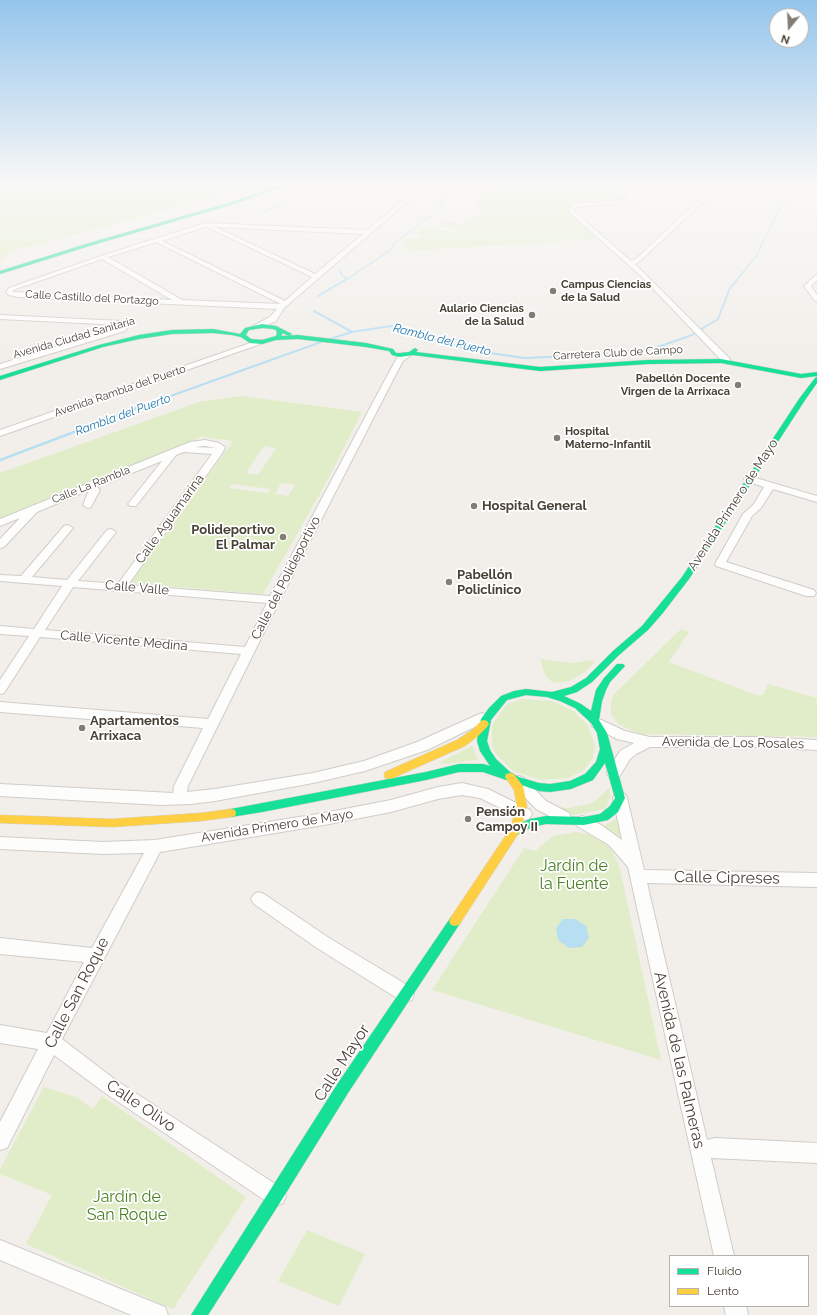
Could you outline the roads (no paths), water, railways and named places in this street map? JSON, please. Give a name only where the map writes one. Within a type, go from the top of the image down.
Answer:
[{"type":"main road","points":[[0,268],[72,245]]},
{"type":"main road","points":[[0,273],[86,245]]},
{"type":"main road","name":"Avenida Ciudad Sanitaria","points":[[0,372],[96,342],[138,332],[185,327],[254,327],[275,329]]},
{"type":"main road","points":[[245,338],[243,332],[254,327]]},
{"type":"main road","points":[[262,342],[275,329],[306,337],[403,351]]},
{"type":"main road","name":"Avenida Ciudad Sanitaria","points":[[0,378],[101,346],[138,337],[167,333],[204,331],[226,332],[262,342]]},
{"type":"main road","name":"Carretera Club de Campo","points":[[403,351],[540,369],[648,362],[727,361],[814,372]]},
{"type":"main road","name":"Avenida Primero de Mayo","points":[[554,696],[568,692],[584,684],[645,628],[685,579],[749,479],[811,388],[814,372]]},
{"type":"main road","name":"Avenida Primero de Mayo","points":[[634,649],[645,628]]},
{"type":"main road","points":[[595,721],[597,701],[601,690],[607,680],[627,658]]},
{"type":"main road","points":[[533,692],[554,696],[578,706],[595,721],[602,733],[604,741],[603,756],[600,764],[589,776],[572,785],[550,788],[533,786],[511,777],[492,762],[485,751],[482,736],[487,718],[500,702],[514,694],[533,692]]},
{"type":"main road","name":"Avenida Primero de Mayo","points":[[356,789],[456,746],[471,736],[487,718]]},
{"type":"main road","name":"Avenida de las Palmeras","points":[[604,741],[620,798]]},
{"type":"main road","name":"Avenida Primero de Mayo","points":[[0,819],[112,823],[154,822],[230,813],[426,776],[459,768],[483,768],[511,777]]},
{"type":"main road","name":"Calle Mayor","points":[[199,1315],[276,1196],[343,1088],[515,831],[522,813],[522,806],[520,794],[511,777]]},
{"type":"main road","points":[[515,831],[530,823],[546,820],[592,820],[604,817],[614,809],[620,798]]},
{"type":"street","name":"Calle Castillo del Portazgo","points":[[139,245],[11,289],[10,292],[11,294],[18,295],[284,306]]},
{"type":"street","points":[[166,245],[284,306]]},
{"type":"street","points":[[248,245],[316,277]]},
{"type":"street","points":[[275,329],[284,306],[353,245]]},
{"type":"street","points":[[610,245],[631,264],[643,267],[691,326],[727,361]]},
{"type":"street","points":[[643,267],[663,245]]},
{"type":"street","points":[[103,257],[181,302]]},
{"type":"street","points":[[631,264],[643,267]]},
{"type":"street","points":[[817,276],[814,282],[807,286],[817,300]]},
{"type":"street","points":[[0,317],[125,325],[125,327],[2,363]]},
{"type":"street","points":[[239,349],[246,344],[245,338]]},
{"type":"street","name":"Avenida Rambla del Puerto","points":[[0,433],[262,342]]},
{"type":"street","name":"Calle del Polideportivo","points":[[179,798],[181,786],[248,651],[403,351]]},
{"type":"street","points":[[811,388],[807,381],[814,372]]},
{"type":"street","name":"Calle La Rambla","points":[[0,523],[193,444],[205,443],[216,445],[221,448],[218,452]]},
{"type":"street","name":"Calle Aguamarina","points":[[121,587],[218,452]]},
{"type":"street","points":[[133,504],[173,453]]},
{"type":"street","points":[[749,479],[817,499]]},
{"type":"street","points":[[770,485],[758,506],[748,514],[720,564],[810,593]]},
{"type":"street","points":[[88,505],[95,490],[90,486]]},
{"type":"street","points":[[0,546],[35,508]]},
{"type":"street","points":[[24,580],[68,528]]},
{"type":"street","points":[[0,690],[70,583],[111,532]]},
{"type":"street","name":"Calle Valle","points":[[0,578],[274,600]]},
{"type":"street","name":"Calle Vicente Medina","points":[[0,630],[248,651]]},
{"type":"street","points":[[0,707],[212,724]]},
{"type":"street","points":[[0,790],[179,798],[215,795],[290,783],[365,766],[440,739],[487,718]]},
{"type":"street","name":"Avenida de Los Rosales","points":[[595,721],[622,735],[650,742],[760,742],[817,745]]},
{"type":"street","name":"Avenida de Los Rosales","points":[[614,773],[624,755],[631,750],[650,742]]},
{"type":"street","name":"Avenida de las Palmeras","points":[[511,777],[541,805],[557,815],[575,820],[606,835],[619,846],[635,870]]},
{"type":"street","name":"Avenida Primero de Mayo","points":[[0,843],[103,848],[155,846],[324,819],[392,806],[438,793],[462,789],[483,792],[522,813],[546,820]]},
{"type":"street","name":"Avenida de las Palmeras","points":[[620,798],[635,870],[724,1255]]},
{"type":"street","name":"Calle San Roque","points":[[0,1141],[155,846]]},
{"type":"street","name":"Calle Cipreses","points":[[635,870],[817,880]]},
{"type":"street","points":[[259,899],[323,943],[406,994]]},
{"type":"street","points":[[0,946],[96,956]]},
{"type":"street","name":"Calle Olivo","points":[[0,1034],[51,1042],[112,1087],[276,1196]]},
{"type":"street","points":[[700,1150],[715,1148],[817,1153]]},
{"type":"street","points":[[0,1250],[157,1315]]},
{"type":"water","points":[[563,919],[575,919],[586,926],[589,938],[582,947],[569,948],[558,940],[556,928]]},
{"type":"waterway","points":[[347,279],[389,251],[393,245]]},
{"type":"waterway","name":"Rambla del Puerto","points":[[736,281],[756,256],[761,245]]},
{"type":"waterway","points":[[339,269],[342,275],[347,279]]},
{"type":"waterway","points":[[318,296],[345,280]]},
{"type":"waterway","name":"Rambla del Puerto","points":[[352,332],[391,326],[421,333],[444,343],[476,351],[524,358],[596,355],[652,349],[692,335],[718,319],[730,288],[737,280]]},
{"type":"waterway","points":[[314,311],[352,332]]},
{"type":"waterway","name":"Rambla del Puerto","points":[[330,339],[352,332]]},
{"type":"waterway","name":"Rambla del Puerto","points":[[151,403],[324,341]]},
{"type":"waterway","name":"Rambla del Puerto","points":[[0,460],[153,402]]},
{"type":"place","name":"Campus Ciencias de la Salud","points":[[553,291]]},
{"type":"place","name":"Aulario Ciencias de la Salud","points":[[532,315]]},
{"type":"place","name":"Pabellón Docente Virgen de la Arrixaca","points":[[738,385]]},
{"type":"place","name":"Hospital Materno-Infantil","points":[[557,438]]},
{"type":"place","name":"Hospital General","points":[[474,506]]},
{"type":"place","name":"Polideportivo El Palmar","points":[[283,537]]},
{"type":"place","name":"Pabellón Policlínico","points":[[449,582]]},
{"type":"place","name":"Apartamentos Arrixaca","points":[[82,728]]},
{"type":"place","name":"Pensión Campoy II","points":[[468,819]]},
{"type":"park label","name":"Jardín de la Fuente","points":[[574,875]]},
{"type":"park label","name":"Jardín de San Roque","points":[[127,1206]]}]
